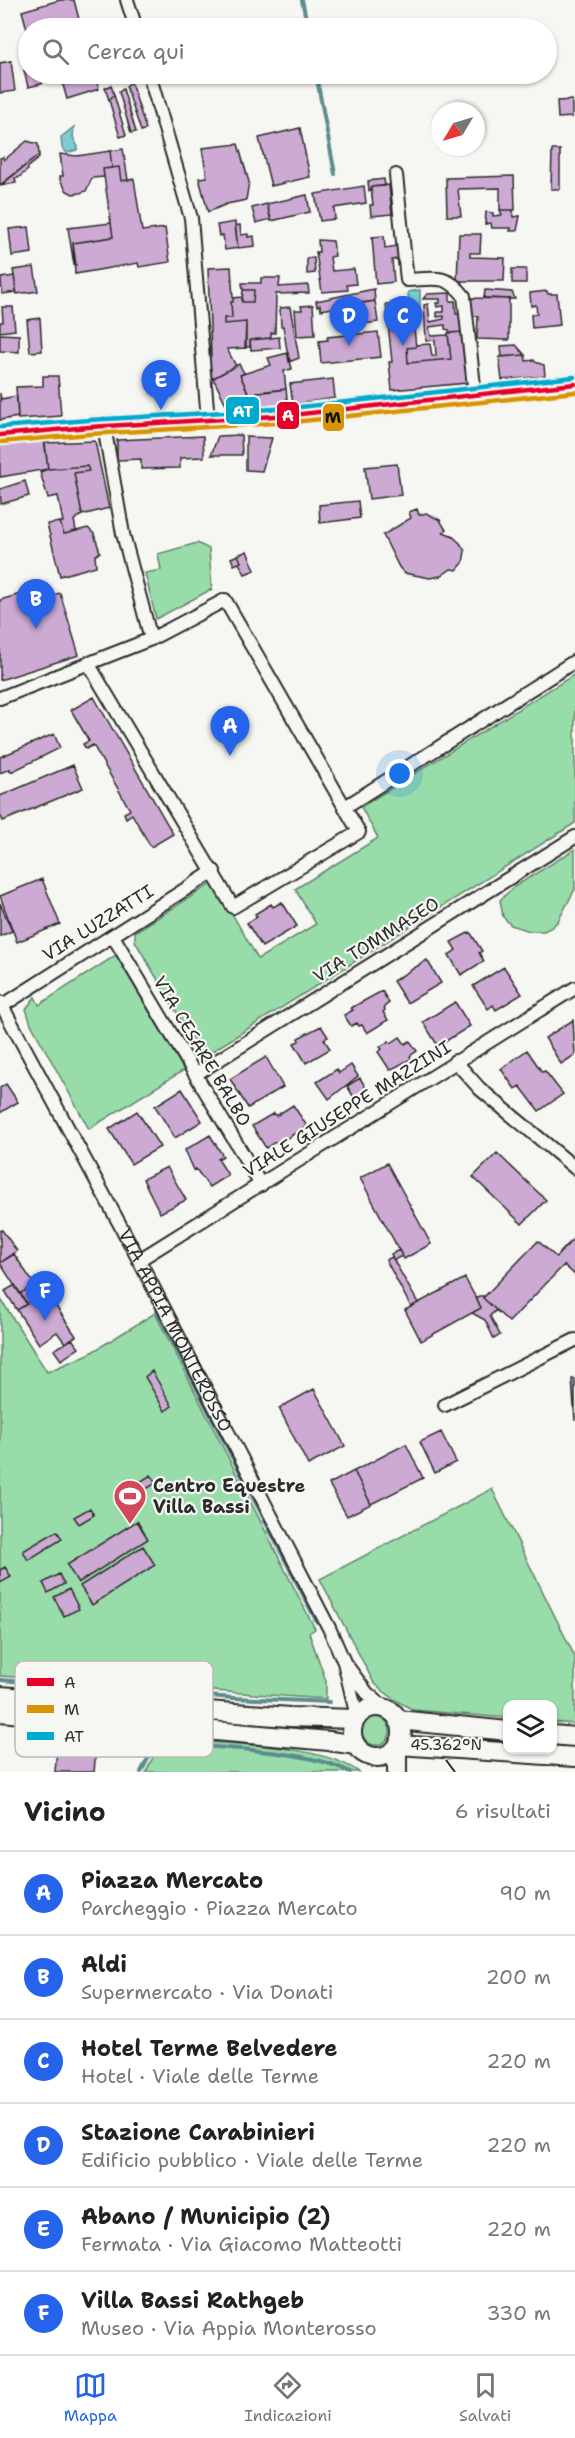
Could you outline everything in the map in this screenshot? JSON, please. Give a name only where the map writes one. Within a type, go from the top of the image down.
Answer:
[{"type":"main road","points":[[0,435],[104,426],[292,415],[575,384]]},
{"type":"main road","points":[[0,1696],[15,1697]]},
{"type":"main road","points":[[213,1711],[356,1718],[370,1708],[392,1714],[503,1730]]},
{"type":"main road","points":[[0,1712],[15,1713]]},
{"type":"main road","points":[[392,1714],[402,1733],[398,1746],[397,1772]]},
{"type":"main road","points":[[356,1718],[352,1732],[356,1745],[360,1751],[372,1757],[384,1772]]},
{"type":"main road","points":[[213,1730],[356,1745]]},
{"type":"main road","points":[[557,1735],[575,1737]]},
{"type":"main road","points":[[372,1757],[386,1755],[398,1746],[575,1757]]},
{"type":"street","points":[[127,0],[133,18]]},
{"type":"street","points":[[152,84],[191,218],[208,420]]},
{"type":"street","points":[[396,175],[407,280],[442,279],[455,284],[464,296],[475,395]]},
{"type":"street","points":[[104,426],[123,534],[151,639]]},
{"type":"street","points":[[0,698],[88,663],[151,639],[225,600],[359,832],[233,907],[88,663]]},
{"type":"street","points":[[345,807],[575,661]]},
{"type":"street","name":"VIA TOMMASEO","points":[[196,1074],[575,837]]},
{"type":"street","name":"VIA LUZZATTI","points":[[1,1004],[214,872]]},
{"type":"street","name":"VIA CESARE BALBO","points":[[113,936],[261,1185]]},
{"type":"street","name":"VIALE GIUSEPPE MAZZINI","points":[[139,1260],[575,988]]},
{"type":"street","name":"VIA APPIA MONTEROSSO","points":[[1,1004],[139,1260],[329,1628],[344,1662],[356,1718]]},
{"type":"street","points":[[455,1061],[480,1089],[575,1168]]},
{"type":"street","points":[[445,1405],[575,1340]]},
{"type":"street","name":"VIA APPIA MONTEROSSO","points":[[344,1662],[367,1693],[392,1714]]},
{"type":"green space","points":[[197,543],[209,549],[212,589],[156,619],[145,573],[161,570],[158,554]]},
{"type":"green space","points":[[575,674],[575,823],[203,1057],[135,941],[135,932],[214,882],[258,959],[316,924],[295,889],[378,838],[361,807]]},
{"type":"green space","points":[[575,849],[575,889],[558,921],[544,931],[530,931],[511,925],[503,917],[500,900],[514,887]]},
{"type":"green space","points":[[116,955],[184,1070],[89,1129],[31,1024],[26,1009],[35,997],[39,1005]]},
{"type":"green space","name":"Centro Equestre Villa Bassi","points":[[0,1298],[47,1372],[89,1354],[155,1313],[315,1629],[309,1633],[326,1681],[326,1699],[213,1691],[213,1661],[15,1661],[15,1677],[0,1676]]},
{"type":"green space","points":[[492,1489],[575,1657],[575,1724],[557,1722],[557,1700],[503,1700],[503,1718],[414,1710],[403,1705],[374,1683],[320,1579]]},
{"type":"green space","points":[[376,1717],[386,1721],[390,1731],[386,1741],[376,1745],[366,1741],[362,1731],[366,1721]]},
{"type":"green space","points":[[213,1742],[265,1746],[318,1755],[341,1762],[359,1772],[146,1772],[153,1757],[213,1757]]},
{"type":"water","points":[[74,127],[73,137],[78,147],[77,150],[67,153],[62,148],[61,137]]},
{"type":"water","points":[[420,290],[420,314],[409,315],[408,292]]},
{"type":"building","points":[[60,0],[74,0],[79,18],[24,18],[22,11]]},
{"type":"building","points":[[11,61],[15,91],[0,93],[0,63]]},
{"type":"building","points":[[97,84],[99,89],[67,99],[63,85]]},
{"type":"building","points":[[132,84],[146,129],[141,131],[126,86]]},
{"type":"building","points":[[111,85],[114,95],[109,100],[105,88]]},
{"type":"building","points":[[123,89],[136,132],[131,133],[119,92]]},
{"type":"building","points":[[114,95],[126,135],[120,137],[109,100]]},
{"type":"building","points":[[572,100],[572,117],[558,118],[557,101]]},
{"type":"building","points":[[300,128],[310,177],[271,186],[259,138]]},
{"type":"building","points":[[27,141],[38,144],[39,155],[0,185],[0,158],[3,157],[4,160]]},
{"type":"building","points":[[238,144],[249,182],[246,200],[227,204],[208,212],[199,178],[207,177],[202,148]]},
{"type":"building","points":[[123,149],[128,180],[121,181],[119,167],[112,168],[110,151]]},
{"type":"building","points":[[552,150],[560,150],[560,189],[551,189]]},
{"type":"building","points":[[110,151],[112,168],[103,169],[104,177],[92,178],[86,191],[73,194],[67,191],[60,180],[60,176],[63,176],[60,154],[77,156]]},
{"type":"building","points":[[39,155],[28,170],[15,178],[16,183],[0,186]]},
{"type":"building","points":[[119,167],[121,181],[134,179],[142,231],[165,228],[170,262],[139,267],[138,263],[75,274],[73,243],[113,237],[103,169]]},
{"type":"building","points":[[514,176],[515,210],[500,210],[500,188],[458,189],[461,216],[447,216],[446,178]]},
{"type":"building","points":[[384,179],[385,186],[371,187],[369,191],[368,181]]},
{"type":"building","points":[[389,185],[392,214],[371,216],[370,205],[373,205],[371,187]]},
{"type":"building","points":[[364,186],[366,203],[334,208],[335,219],[320,221],[315,194]]},
{"type":"building","points":[[307,195],[310,212],[271,221],[267,204]]},
{"type":"building","points":[[267,204],[271,219],[256,223],[252,208]]},
{"type":"building","points":[[500,210],[512,210],[513,217],[520,216],[517,231],[510,231],[511,228],[492,228],[491,223],[485,224],[486,212],[493,213],[493,216],[502,215]]},
{"type":"building","points":[[235,222],[238,248],[225,250],[223,235],[219,236],[217,225]]},
{"type":"building","points":[[111,223],[113,237],[73,243],[76,265],[74,265],[68,228]]},
{"type":"building","points":[[240,225],[241,235],[254,236],[255,246],[238,248],[235,226]]},
{"type":"building","points":[[29,227],[32,253],[12,256],[9,229]]},
{"type":"building","points":[[459,234],[481,234],[480,253],[470,253],[470,257],[505,258],[504,281],[457,281]]},
{"type":"building","points":[[384,236],[385,248],[397,246],[398,259],[392,260],[394,282],[376,284],[372,237]]},
{"type":"building","points":[[318,240],[333,241],[335,256],[330,257],[332,271],[354,269],[356,284],[347,285],[348,290],[322,292],[316,252],[319,252]]},
{"type":"building","points":[[307,258],[314,258],[315,273],[307,274]]},
{"type":"building","points":[[34,267],[38,291],[17,294],[13,270]]},
{"type":"building","points":[[231,267],[232,318],[224,318],[224,324],[246,322],[246,348],[227,349],[236,366],[212,379],[209,374],[208,356],[211,356],[208,268]]},
{"type":"building","points":[[512,269],[526,269],[526,283],[512,283]]},
{"type":"building","points":[[14,276],[16,292],[2,294],[1,278]]},
{"type":"building","points":[[261,278],[280,278],[279,287],[308,285],[309,293],[276,294],[275,333],[271,333],[271,338],[250,340],[250,347],[245,347],[246,322],[224,324],[224,318],[232,318],[233,298],[242,297],[242,302],[253,302],[254,290],[243,290],[242,283],[261,283]]},
{"type":"building","points":[[374,289],[375,301],[321,310],[320,305],[317,306],[316,301]]},
{"type":"building","points":[[243,290],[254,290],[253,302],[242,302]]},
{"type":"building","points":[[485,290],[512,292],[515,299],[484,298]]},
{"type":"building","points":[[547,291],[548,294],[557,294],[560,325],[532,328],[531,315],[537,314],[536,305],[531,306],[530,293]]},
{"type":"building","points":[[450,293],[450,301],[455,301],[456,314],[461,314],[462,332],[450,333],[445,329],[445,325],[429,327],[431,336],[448,335],[451,359],[408,363],[407,348],[416,347],[416,345],[430,344],[432,356],[436,356],[435,340],[426,341],[424,305],[428,304],[430,322],[444,319],[444,316],[437,317],[437,312],[444,312],[444,306],[437,307],[436,303],[440,303],[440,299],[423,299],[427,294]]},
{"type":"building","points":[[467,298],[509,299],[509,340],[477,339],[478,316],[466,316]]},
{"type":"building","points":[[375,301],[378,322],[354,325],[352,304]]},
{"type":"building","points":[[401,302],[403,321],[413,320],[416,347],[407,348],[408,363],[451,359],[448,333],[462,332],[467,383],[392,390],[389,362],[392,362],[386,304]]},
{"type":"building","points":[[313,305],[315,335],[297,336],[295,310],[302,310],[301,306]]},
{"type":"building","points":[[2,307],[13,307],[15,330],[0,332],[0,322],[3,322]]},
{"type":"building","points":[[290,307],[299,358],[289,362],[283,326],[281,326],[280,308]]},
{"type":"building","points":[[40,318],[42,351],[30,352],[27,320]]},
{"type":"building","points":[[378,332],[381,357],[321,363],[319,341],[328,340],[327,337]]},
{"type":"building","points":[[0,334],[19,335],[19,352],[0,351]]},
{"type":"building","points":[[279,337],[280,348],[251,350],[250,340]]},
{"type":"building","points":[[516,345],[525,355],[502,357],[501,346]]},
{"type":"building","points":[[288,353],[292,369],[284,371],[286,389],[249,394],[240,375],[271,365],[268,358]]},
{"type":"building","points":[[525,355],[526,361],[534,360],[544,365],[545,376],[502,380],[499,357]]},
{"type":"building","points":[[239,364],[244,373],[240,375],[249,395],[254,394],[255,407],[236,408],[234,405],[228,408],[213,378]]},
{"type":"building","points":[[43,376],[58,376],[61,416],[18,419],[16,387],[43,386]]},
{"type":"building","points":[[333,379],[335,398],[293,404],[290,384]]},
{"type":"building","points":[[286,389],[288,407],[259,410],[257,392]]},
{"type":"building","points":[[0,393],[1,399],[17,396],[18,417],[0,420]]},
{"type":"building","points":[[241,435],[242,455],[211,455],[218,436]]},
{"type":"building","points":[[203,436],[204,457],[180,458],[180,468],[141,469],[141,459],[117,460],[117,440]]},
{"type":"building","points":[[246,437],[272,438],[262,471],[246,470]]},
{"type":"building","points":[[44,440],[48,469],[0,477],[0,444]]},
{"type":"building","points":[[95,441],[109,508],[82,515],[74,473],[89,471],[87,466],[48,469],[45,443]]},
{"type":"building","points":[[397,464],[401,495],[369,499],[365,467]]},
{"type":"building","points":[[87,466],[89,471],[74,473],[82,515],[74,520],[76,531],[64,534],[60,522],[63,522],[58,496],[48,498],[40,472],[48,469]]},
{"type":"building","points":[[25,481],[29,496],[1,504],[0,489]]},
{"type":"building","points":[[358,501],[360,518],[320,523],[319,505]]},
{"type":"building","points":[[417,509],[419,515],[426,513],[440,520],[446,530],[443,532],[451,535],[460,543],[465,551],[463,563],[457,570],[451,569],[441,576],[430,578],[404,573],[399,567],[383,535],[411,518],[409,512]]},
{"type":"building","points":[[60,522],[64,534],[88,528],[94,534],[100,552],[95,556],[96,566],[60,576],[47,524]]},
{"type":"building","points":[[247,551],[255,570],[245,574],[239,563],[241,562],[238,555]]},
{"type":"building","points":[[238,555],[241,562],[234,565],[231,558]]},
{"type":"building","points":[[24,593],[27,603],[60,593],[79,655],[0,680],[0,600]]},
{"type":"building","points":[[94,697],[173,834],[151,847],[132,814],[126,818],[124,813],[130,810],[93,745],[86,749],[83,744],[89,741],[71,710]]},
{"type":"building","points":[[54,734],[60,748],[11,772],[10,769],[0,773],[0,757]]},
{"type":"building","points":[[73,765],[83,788],[3,821],[0,815],[0,796]]},
{"type":"building","points":[[42,879],[60,924],[17,942],[0,896]]},
{"type":"building","points":[[282,902],[297,926],[262,947],[247,923],[257,917],[255,914],[271,904],[273,907]]},
{"type":"building","points":[[0,903],[12,931],[0,936]]},
{"type":"building","points":[[470,932],[482,951],[479,953],[484,961],[461,975],[449,955],[456,950],[451,942]]},
{"type":"building","points":[[427,960],[441,983],[407,1003],[393,981]]},
{"type":"building","points":[[504,967],[522,994],[496,1010],[493,1005],[488,1009],[473,986]]},
{"type":"building","points":[[382,991],[389,1003],[384,1007],[383,1012],[388,1020],[367,1033],[362,1025],[359,1026],[357,1023],[351,1026],[344,1015],[353,1010],[351,1008]]},
{"type":"building","points":[[455,1002],[470,1026],[438,1046],[423,1022]]},
{"type":"building","points":[[573,1020],[575,1055],[561,1064],[545,1038]]},
{"type":"building","points":[[321,1026],[328,1037],[324,1039],[330,1049],[306,1063],[294,1043],[299,1041],[298,1038]]},
{"type":"building","points":[[400,1037],[405,1044],[410,1041],[417,1051],[410,1056],[411,1059],[390,1070],[378,1052],[382,1049],[380,1047]]},
{"type":"building","points":[[527,1050],[542,1072],[545,1071],[563,1094],[539,1111],[520,1086],[515,1089],[501,1069]]},
{"type":"building","points":[[266,1057],[283,1087],[248,1108],[230,1079]]},
{"type":"building","points":[[351,1065],[358,1076],[329,1099],[317,1082],[337,1069],[339,1073]]},
{"type":"building","points":[[360,1078],[368,1091],[355,1099],[347,1086]]},
{"type":"building","points":[[6,1084],[18,1102],[0,1113],[0,1088]]},
{"type":"building","points":[[182,1089],[202,1121],[175,1138],[155,1106]]},
{"type":"building","points":[[293,1105],[307,1126],[281,1142],[275,1142],[266,1148],[252,1126],[274,1113],[276,1116]]},
{"type":"building","points":[[137,1111],[160,1147],[131,1164],[109,1129]]},
{"type":"building","points":[[210,1135],[223,1156],[218,1159],[228,1175],[209,1187],[196,1169],[194,1170],[185,1150]]},
{"type":"building","points":[[497,1153],[546,1200],[522,1224],[473,1177]]},
{"type":"building","points":[[387,1163],[431,1244],[404,1259],[360,1178]]},
{"type":"building","points":[[167,1167],[186,1200],[160,1213],[143,1179]]},
{"type":"building","points":[[2,1230],[17,1251],[0,1263],[0,1231]]},
{"type":"building","points":[[575,1237],[575,1275],[564,1265],[509,1322],[483,1298],[538,1241],[556,1257]]},
{"type":"building","points":[[399,1250],[402,1256],[394,1260],[391,1254]]},
{"type":"building","points":[[14,1254],[34,1284],[20,1294],[0,1263]]},
{"type":"building","points":[[392,1257],[418,1303],[411,1307],[386,1260]]},
{"type":"building","points":[[465,1278],[481,1308],[421,1341],[405,1310]]},
{"type":"building","points":[[39,1281],[76,1336],[65,1343],[57,1332],[39,1344],[17,1310],[27,1304],[20,1294]]},
{"type":"building","points":[[15,1285],[27,1304],[17,1310],[5,1291]]},
{"type":"building","points":[[485,1296],[483,1298],[496,1310],[490,1316],[500,1335],[494,1339],[485,1320],[472,1313],[481,1308],[476,1298]]},
{"type":"building","points":[[72,1339],[79,1348],[61,1360],[54,1350]]},
{"type":"building","points":[[152,1371],[172,1406],[165,1411],[145,1377]]},
{"type":"building","points":[[572,1379],[575,1379],[575,1421]]},
{"type":"building","points":[[314,1389],[345,1446],[308,1465],[279,1408]]},
{"type":"building","points":[[441,1432],[456,1462],[435,1473],[420,1442]]},
{"type":"building","points":[[406,1444],[423,1478],[371,1504],[354,1471]]},
{"type":"building","points":[[354,1471],[371,1504],[347,1516],[329,1484]]},
{"type":"building","points":[[151,1475],[156,1483],[122,1504],[117,1496]]},
{"type":"building","points":[[90,1508],[94,1515],[79,1524],[74,1517]]},
{"type":"building","points":[[137,1521],[148,1539],[78,1583],[67,1565]]},
{"type":"building","points":[[57,1531],[62,1539],[28,1560],[23,1551]]},
{"type":"building","points":[[143,1546],[155,1565],[92,1605],[80,1586]]},
{"type":"building","points":[[5,1567],[11,1577],[0,1583],[0,1570]]},
{"type":"building","points":[[59,1574],[64,1584],[48,1593],[43,1583]]},
{"type":"building","points":[[69,1589],[79,1609],[64,1616],[54,1597]]},
{"type":"building","points":[[56,1757],[95,1757],[94,1772],[55,1772]]},
{"type":"waterway","points":[[302,0],[306,18]]},
{"type":"waterway","points":[[318,84],[335,174]]},
{"type":"waterway","points":[[157,1311],[317,1622]]},
{"type":"waterway","points":[[0,1680],[15,1681]]},
{"type":"waterway","points":[[213,1696],[329,1702]]},
{"type":"waterway","points":[[213,1747],[256,1750],[307,1758],[350,1772]]},
{"type":"waterway","points":[[141,1772],[149,1757]]},
{"type":"transit line","name":"AT","points":[[0,427],[291,408],[574,377]]},
{"type":"transit line","name":"A","points":[[0,435],[89,427],[292,415],[575,384]]},
{"type":"transit line","name":"M","points":[[1,442],[90,434],[293,422],[575,392]]},
{"type":"place","name":"Stazione Carabinieri","points":[[349,346]]},
{"type":"place","name":"Hotel Terme Belvedere","points":[[403,346]]},
{"type":"place","name":"Abano / Municipio (2)","points":[[161,410]]},
{"type":"place","name":"Aldi","points":[[36,629]]},
{"type":"place","name":"Piazza Mercato","points":[[230,756]]},
{"type":"place","name":"Villa Bassi Rathgeb","points":[[45,1321]]},
{"type":"place","name":"Centro Equestre Villa Bassi","points":[[130,1525]]}]
